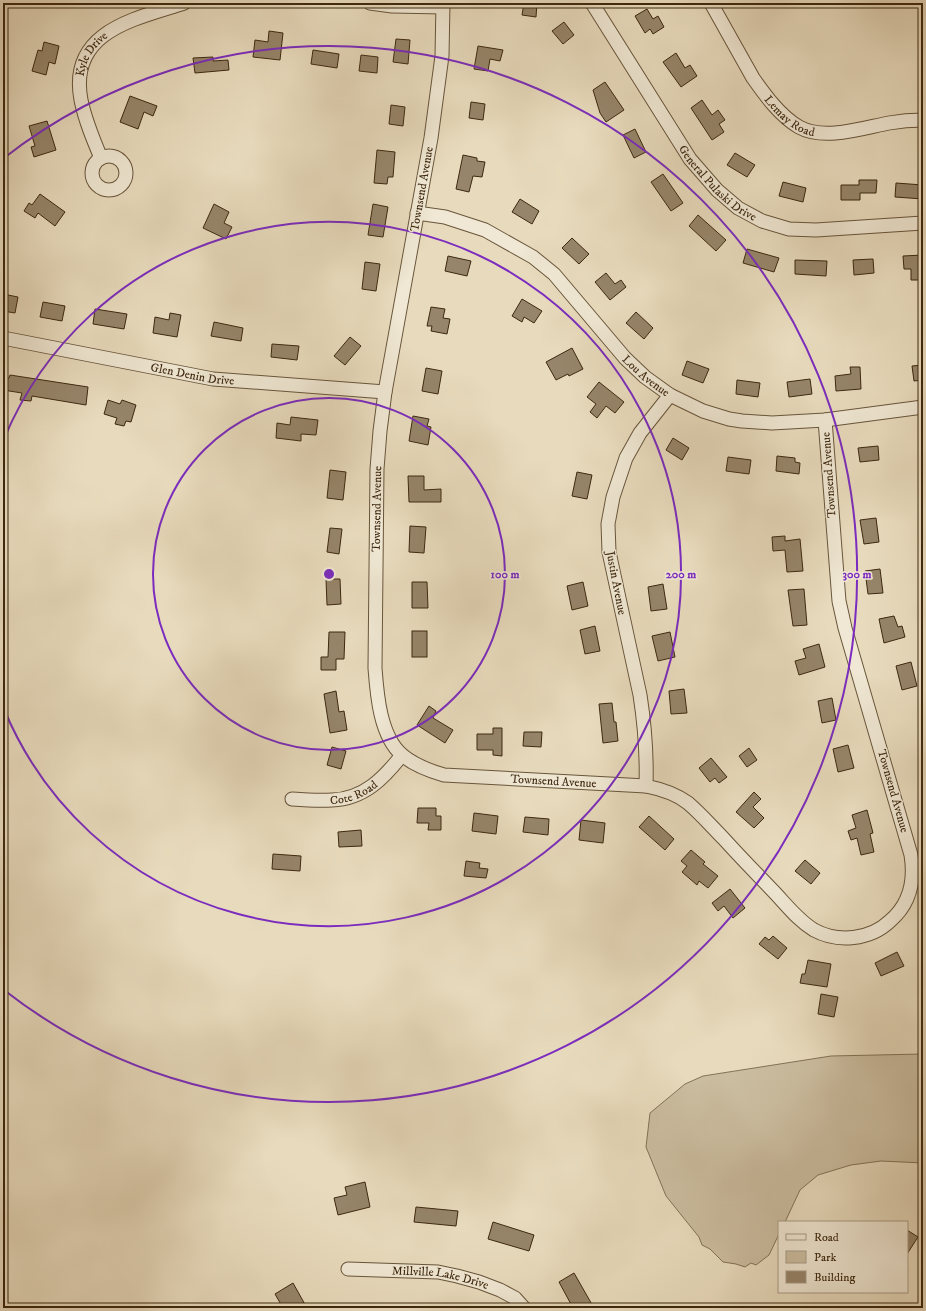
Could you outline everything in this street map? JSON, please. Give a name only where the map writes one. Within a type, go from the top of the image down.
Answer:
[{"type":"street","name":"Kyle Drive","points":[[101,158],[88,125],[79,85],[80,71],[90,47],[112,30],[137,18],[184,3]]},
{"type":"street","points":[[370,3],[392,6],[443,5]]},
{"type":"street","name":"General Pulaski Drive","points":[[592,3],[690,158],[717,190],[738,208],[762,221],[789,229],[816,230],[923,223]]},
{"type":"street","name":"Lemay Road","points":[[711,3],[757,84],[778,110],[799,127],[812,132],[825,134],[892,123],[923,120]]},
{"type":"street","name":"Townsend Avenue","points":[[443,5],[442,56],[439,83],[431,138],[385,392],[377,469],[377,695],[388,735],[402,755],[428,770],[444,775],[646,786],[663,789],[687,802],[797,916],[810,927],[824,935],[840,938],[857,937],[877,930],[895,917],[907,898],[913,877],[911,855],[845,628],[839,601],[825,420]]},
{"type":"street","name":"Lou Avenue","points":[[417,213],[452,219],[485,230],[533,257],[554,274],[625,358],[645,377],[670,395],[709,413],[729,419],[772,423],[825,420],[923,407]]},
{"type":"street","name":"Glen Denin Drive","points":[[3,338],[213,379],[385,392]]},
{"type":"street","name":"Justin Avenue","points":[[646,786],[646,742],[644,719],[609,552],[608,524],[613,497],[626,458],[640,433],[670,395]]},
{"type":"street","name":"Cote Road","points":[[292,799],[332,800],[346,798],[359,793],[375,785],[388,773],[402,755]]},
{"type":"street","name":"Millville Lake Drive","points":[[348,1268],[438,1272],[457,1276],[500,1290],[515,1298],[524,1308]]},
{"type":"green space","points":[[923,1054],[923,1163],[881,1161],[851,1165],[818,1175],[800,1190],[785,1221],[778,1221],[778,1236],[769,1255],[756,1265],[751,1263],[745,1267],[723,1262],[710,1249],[702,1245],[699,1237],[666,1196],[646,1147],[650,1113],[685,1084],[703,1076],[831,1056]]},
{"type":"building","points":[[524,3],[537,3],[536,17],[522,15]]},
{"type":"building","points":[[647,9],[653,19],[658,16],[664,27],[653,34],[650,29],[645,33],[635,16]]},
{"type":"building","points":[[564,22],[574,35],[563,44],[552,31]]},
{"type":"building","points":[[269,31],[283,33],[280,60],[253,57],[255,40],[268,42]]},
{"type":"building","points":[[396,39],[410,40],[408,64],[393,62]]},
{"type":"building","points":[[44,42],[59,46],[55,64],[49,62],[46,75],[32,71],[38,50],[42,51]]},
{"type":"building","points":[[478,46],[503,50],[500,61],[490,59],[488,71],[474,69]]},
{"type":"building","points":[[313,50],[339,54],[337,68],[311,64]]},
{"type":"building","points":[[676,53],[685,68],[690,65],[697,76],[681,87],[663,62]]},
{"type":"building","points":[[361,55],[378,57],[377,73],[359,71]]},
{"type":"building","points":[[213,57],[213,61],[228,60],[229,70],[195,73],[193,58]]},
{"type":"building","points":[[605,82],[624,110],[606,122],[600,113],[593,90]]},
{"type":"building","points":[[130,96],[157,106],[153,116],[144,112],[138,129],[120,122]]},
{"type":"building","points":[[702,100],[712,115],[718,110],[725,120],[719,124],[724,132],[712,140],[691,108]]},
{"type":"building","points":[[471,102],[485,104],[483,120],[469,118]]},
{"type":"building","points":[[391,105],[405,107],[403,126],[389,124]]},
{"type":"building","points":[[47,121],[56,150],[34,157],[31,147],[35,146],[29,126]]},
{"type":"building","points":[[635,129],[646,152],[634,158],[623,135]]},
{"type":"building","points":[[377,150],[395,152],[393,177],[388,177],[387,184],[374,183]]},
{"type":"building","points":[[735,153],[755,165],[747,177],[727,165]]},
{"type":"building","points":[[463,155],[477,158],[477,161],[485,162],[482,177],[473,176],[469,192],[456,189]]},
{"type":"building","points":[[663,174],[683,203],[671,211],[651,182]]},
{"type":"building","points":[[859,180],[877,180],[876,193],[860,193],[860,200],[841,200],[841,185],[859,185]]},
{"type":"building","points":[[783,182],[806,188],[803,202],[779,196]]},
{"type":"building","points":[[896,183],[923,185],[923,199],[895,197]]},
{"type":"building","points":[[40,194],[65,212],[55,226],[38,213],[35,218],[24,211],[29,203],[32,205]]},
{"type":"building","points":[[520,199],[539,211],[532,224],[512,212]]},
{"type":"building","points":[[214,204],[229,212],[224,223],[232,227],[226,239],[203,228]]},
{"type":"building","points":[[373,204],[388,207],[383,237],[368,235]]},
{"type":"building","points":[[698,215],[726,240],[716,251],[689,226]]},
{"type":"building","points":[[572,238],[589,254],[579,264],[562,248]]},
{"type":"building","points":[[747,249],[779,258],[774,272],[743,263]]},
{"type":"building","points":[[923,255],[923,280],[911,280],[911,269],[904,269],[903,256]]},
{"type":"building","points":[[448,256],[471,261],[467,276],[445,271]]},
{"type":"building","points":[[873,259],[874,273],[854,275],[853,260]]},
{"type":"building","points":[[795,260],[827,261],[826,276],[795,274]]},
{"type":"building","points":[[365,262],[380,264],[376,291],[362,289]]},
{"type":"building","points":[[606,273],[615,284],[621,280],[626,287],[610,300],[595,282]]},
{"type":"building","points":[[3,294],[18,297],[15,313],[3,311]]},
{"type":"building","points":[[522,299],[542,311],[534,323],[524,317],[522,322],[512,316]]},
{"type":"building","points":[[43,302],[65,306],[62,321],[40,317]]},
{"type":"building","points":[[431,307],[445,309],[443,318],[450,319],[447,334],[431,331],[432,326],[427,326]]},
{"type":"building","points":[[95,309],[127,314],[124,329],[93,324]]},
{"type":"building","points":[[636,312],[653,328],[644,339],[626,323]]},
{"type":"building","points":[[170,313],[181,315],[177,337],[153,333],[155,317],[169,320]]},
{"type":"building","points":[[214,322],[243,328],[241,341],[211,336]]},
{"type":"building","points":[[350,337],[361,346],[345,365],[334,356]]},
{"type":"building","points":[[272,344],[299,346],[297,360],[271,357]]},
{"type":"building","points":[[572,348],[583,369],[569,376],[568,374],[556,380],[546,362]]},
{"type":"building","points":[[687,361],[709,369],[703,383],[682,375]]},
{"type":"building","points":[[923,365],[923,380],[914,381],[912,366]]},
{"type":"building","points":[[850,367],[860,367],[861,389],[836,391],[835,376],[851,374]]},
{"type":"building","points":[[426,368],[442,371],[438,394],[422,391]]},
{"type":"building","points":[[10,375],[88,387],[86,405],[32,396],[31,401],[20,400],[22,393],[3,390],[3,377],[9,378]]},
{"type":"building","points":[[810,379],[812,394],[789,397],[787,382]]},
{"type":"building","points":[[737,380],[760,383],[758,397],[736,394]]},
{"type":"building","points":[[599,382],[624,402],[615,413],[606,406],[597,418],[590,412],[596,404],[587,397]]},
{"type":"building","points":[[108,400],[120,404],[122,400],[136,405],[131,422],[126,421],[124,426],[115,424],[117,418],[104,414]]},
{"type":"building","points":[[413,416],[429,419],[427,426],[431,427],[428,445],[409,441]]},
{"type":"building","points":[[291,417],[318,420],[316,435],[301,434],[301,441],[276,438],[277,423],[290,425]]},
{"type":"building","points":[[673,438],[689,448],[682,460],[666,450]]},
{"type":"building","points":[[878,446],[879,460],[860,462],[858,448]]},
{"type":"building","points":[[777,456],[795,458],[795,462],[800,463],[799,474],[776,471]]},
{"type":"building","points":[[728,457],[751,460],[749,474],[726,471]]},
{"type":"building","points":[[330,470],[346,472],[343,500],[327,498]]},
{"type":"building","points":[[577,472],[592,475],[587,499],[572,496]]},
{"type":"building","points":[[408,476],[424,476],[424,490],[441,489],[441,502],[409,502]]},
{"type":"building","points":[[876,518],[879,542],[864,544],[860,520]]},
{"type":"building","points":[[410,526],[426,527],[424,553],[409,552]]},
{"type":"building","points":[[330,528],[342,529],[339,554],[327,552]]},
{"type":"building","points":[[785,536],[785,541],[800,539],[803,571],[787,572],[785,550],[773,551],[772,537]]},
{"type":"building","points":[[880,569],[883,593],[868,594],[865,571]]},
{"type":"building","points":[[326,579],[340,579],[341,604],[327,605]]},
{"type":"building","points":[[412,582],[427,582],[428,608],[412,608]]},
{"type":"building","points":[[583,582],[588,606],[572,610],[567,586]]},
{"type":"building","points":[[663,584],[667,609],[651,611],[648,587]]},
{"type":"building","points":[[804,589],[807,625],[793,626],[788,590]]},
{"type":"building","points":[[894,616],[898,627],[902,626],[905,637],[884,643],[879,619]]},
{"type":"building","points":[[595,626],[600,651],[585,654],[580,630]]},
{"type":"building","points":[[412,631],[427,631],[427,657],[412,657]]},
{"type":"building","points":[[329,632],[345,632],[344,659],[336,659],[336,670],[321,670],[321,657],[328,657]]},
{"type":"building","points":[[670,632],[675,657],[658,661],[652,636]]},
{"type":"building","points":[[819,644],[825,667],[799,675],[795,661],[806,658],[803,649]]},
{"type":"building","points":[[911,662],[917,686],[902,690],[896,666]]},
{"type":"building","points":[[684,689],[687,713],[671,714],[669,691]]},
{"type":"building","points":[[336,691],[339,712],[344,711],[347,730],[330,733],[324,694]]},
{"type":"building","points":[[832,698],[836,720],[822,723],[818,701]]},
{"type":"building","points":[[612,703],[618,741],[603,743],[599,704]]},
{"type":"building","points":[[429,706],[436,711],[433,718],[453,730],[445,743],[417,725]]},
{"type":"building","points":[[493,728],[502,728],[502,756],[493,755],[493,750],[477,750],[477,734],[493,734]]},
{"type":"building","points":[[524,732],[542,732],[541,747],[523,746]]},
{"type":"building","points":[[848,745],[854,768],[838,772],[833,749]]},
{"type":"building","points":[[332,747],[346,751],[341,769],[327,765]]},
{"type":"building","points":[[749,748],[757,760],[747,767],[739,756]]},
{"type":"building","points":[[711,758],[727,777],[719,783],[715,778],[710,782],[699,768]]},
{"type":"building","points":[[754,792],[761,799],[753,807],[764,818],[754,828],[736,812]]},
{"type":"building","points":[[418,808],[436,808],[436,816],[441,816],[441,830],[428,830],[429,823],[417,823]]},
{"type":"building","points":[[867,810],[873,833],[870,834],[874,852],[861,855],[857,838],[851,840],[848,831],[856,828],[852,815]]},
{"type":"building","points":[[474,813],[498,816],[496,834],[472,831]]},
{"type":"building","points":[[649,816],[674,839],[665,850],[639,827]]},
{"type":"building","points":[[525,817],[549,819],[548,835],[523,832]]},
{"type":"building","points":[[581,820],[605,823],[603,843],[579,840]]},
{"type":"building","points":[[361,830],[362,846],[339,847],[338,832]]},
{"type":"building","points":[[691,850],[705,862],[703,864],[718,876],[708,888],[699,881],[697,885],[682,872],[687,866],[681,861]]},
{"type":"building","points":[[273,854],[301,856],[300,871],[272,869]]},
{"type":"building","points":[[805,860],[820,873],[811,884],[795,871]]},
{"type":"building","points":[[466,861],[480,863],[479,868],[488,869],[486,878],[464,876]]},
{"type":"building","points":[[730,889],[745,908],[733,918],[724,906],[718,911],[712,903]]},
{"type":"building","points":[[773,936],[787,948],[778,959],[759,944],[765,937],[769,940]]},
{"type":"building","points":[[897,952],[904,966],[881,976],[875,963]]},
{"type":"building","points":[[808,960],[831,964],[827,987],[800,983],[802,974],[805,974]]},
{"type":"building","points":[[821,994],[838,997],[834,1017],[818,1014]]},
{"type":"building","points":[[365,1182],[370,1207],[338,1215],[334,1198],[347,1195],[345,1187]]},
{"type":"building","points":[[416,1207],[458,1211],[456,1226],[414,1222]]},
{"type":"building","points":[[493,1222],[534,1235],[529,1251],[488,1239]]},
{"type":"building","points":[[908,1231],[918,1237],[908,1252]]},
{"type":"building","points":[[574,1273],[594,1308],[573,1308],[559,1282]]},
{"type":"building","points":[[293,1283],[307,1308],[283,1308],[275,1294]]}]
